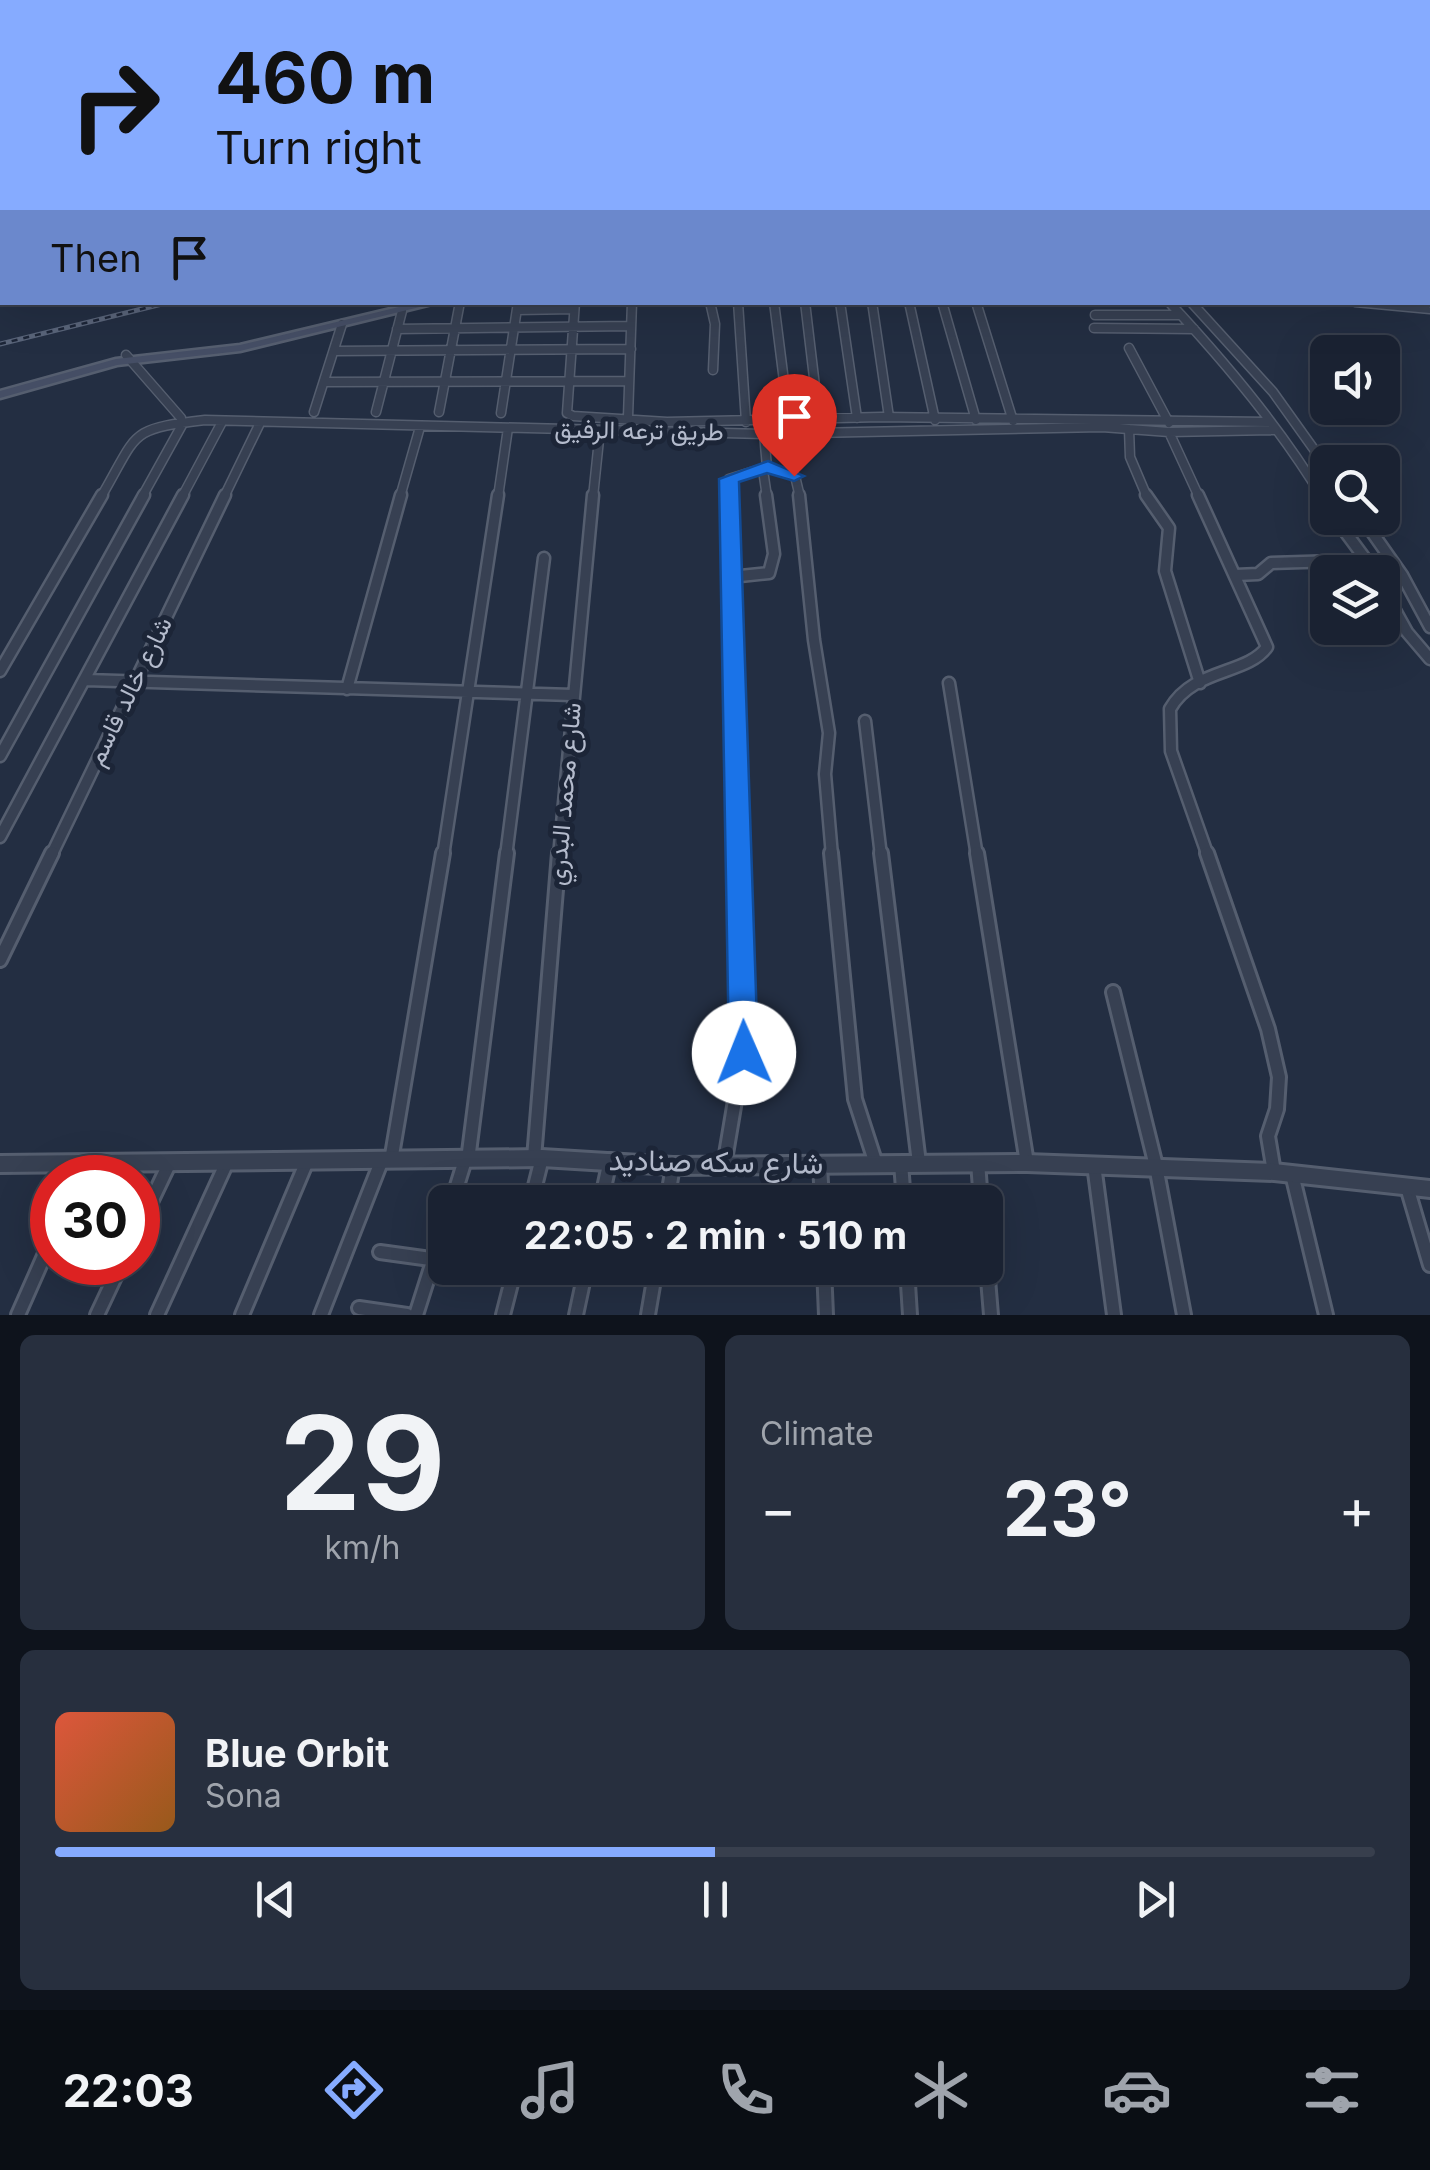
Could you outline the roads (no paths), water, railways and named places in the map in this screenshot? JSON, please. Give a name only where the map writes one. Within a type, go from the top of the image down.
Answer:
[{"type":"main road","points":[[127,357],[240,348],[407,306]]},
{"type":"main road","points":[[0,393],[127,357],[238,344],[407,306]]},
{"type":"street","points":[[439,412],[459,305]]},
{"type":"street","points":[[628,417],[632,305]]},
{"type":"street","points":[[711,305],[715,324],[714,370]]},
{"type":"street","points":[[738,305],[746,422]]},
{"type":"street","points":[[774,305],[788,421]]},
{"type":"street","points":[[805,305],[819,420]]},
{"type":"street","points":[[840,305],[858,418]]},
{"type":"street","points":[[872,305],[889,417]]},
{"type":"street","points":[[910,305],[935,420]]},
{"type":"street","points":[[943,305],[976,420]]},
{"type":"street","points":[[977,305],[1013,421]]},
{"type":"street","points":[[1171,305],[1229,366],[1272,426],[1296,451],[1310,480]]},
{"type":"street","points":[[1194,305],[1273,392],[1311,445]]},
{"type":"street","points":[[376,412],[397,329],[407,306]]},
{"type":"street","points":[[501,413],[518,306],[575,306],[569,382]]},
{"type":"street","points":[[1095,316],[1182,316]]},
{"type":"street","points":[[314,412],[342,324]]},
{"type":"street","points":[[397,329],[632,326]]},
{"type":"street","points":[[1094,328],[1194,329]]},
{"type":"street","points":[[334,351],[630,348]]},
{"type":"street","points":[[1128,348],[1169,428],[1268,647],[1258,658],[1200,683],[1171,705],[1167,727],[1171,752],[1268,1029],[1279,1077],[1277,1109],[1268,1136],[1326,1315]]},
{"type":"street","points":[[0,756],[183,421],[127,357]]},
{"type":"street","points":[[324,382],[629,381]]},
{"type":"street","name":"طريق ترعه الرفيق","points":[[569,382],[567,413],[660,422],[1111,418],[1169,428]]},
{"type":"street","name":"طريق ترعه الرفيق","points":[[0,671],[138,433],[155,426],[183,421],[764,434],[1272,426]]},
{"type":"street","points":[[0,838],[222,422]]},
{"type":"street","name":"شارع خالد قاسم","points":[[0,960],[260,423]]},
{"type":"street","points":[[347,690],[420,427]]},
{"type":"street","points":[[321,1315],[386,1162],[470,693],[508,428]]},
{"type":"street","points":[[1129,429],[1130,457],[1152,508],[1169,528],[1164,571],[1200,683]]},
{"type":"street","name":"شارع محمد البدري","points":[[534,1185],[572,695],[600,430]]},
{"type":"street","points":[[731,576],[769,573],[774,554],[764,434]]},
{"type":"street","points":[[724,1166],[744,1053],[729,479],[765,469],[794,476],[798,481],[814,640],[829,733],[824,774],[842,1000],[855,1099],[876,1164]]},
{"type":"street","points":[[1348,535],[1364,555]]},
{"type":"street","points":[[1374,535],[1402,575],[1430,627]]},
{"type":"street","points":[[458,1185],[466,1160],[544,558]]},
{"type":"street","points":[[1236,574],[1258,574],[1271,563],[1310,562]]},
{"type":"street","points":[[1400,619],[1430,659]]},
{"type":"street","points":[[86,680],[572,695]]},
{"type":"street","points":[[949,683],[1027,1163]]},
{"type":"street","points":[[865,721],[910,1163],[907,1185]]},
{"type":"street","points":[[1114,992],[1156,1166],[1184,1315]]},
{"type":"street","name":"شارع سكه صناديد","points":[[160,1163],[538,1158],[673,1166],[1094,1164],[1283,1173],[1430,1189]]},
{"type":"street","points":[[242,1315],[308,1160]]},
{"type":"street","points":[[604,1185],[610,1160]]},
{"type":"street","points":[[160,1183],[170,1162]]},
{"type":"street","points":[[157,1315],[227,1162]]},
{"type":"street","points":[[978,1162],[980,1185]]},
{"type":"street","name":"شارع سكه صناديد","points":[[0,1164],[30,1166]]},
{"type":"street","points":[[820,1164],[821,1185]]},
{"type":"street","points":[[1094,1164],[1114,1315]]},
{"type":"street","points":[[670,1185],[673,1166]]},
{"type":"street","points":[[1407,1186],[1430,1265]]},
{"type":"street","points":[[380,1252],[428,1259]]},
{"type":"street","points":[[18,1315],[31,1285]]},
{"type":"street","points":[[96,1315],[111,1285]]},
{"type":"street","points":[[416,1315],[429,1285]]},
{"type":"street","points":[[503,1315],[511,1285]]},
{"type":"street","points":[[576,1315],[582,1285]]},
{"type":"street","points":[[648,1315],[653,1285]]},
{"type":"street","points":[[825,1285],[826,1315]]},
{"type":"street","points":[[908,1285],[910,1315]]},
{"type":"street","points":[[988,1285],[991,1315]]},
{"type":"street","points":[[359,1308],[408,1315]]},
{"type":"railway","points":[[0,344],[158,305]]}]
